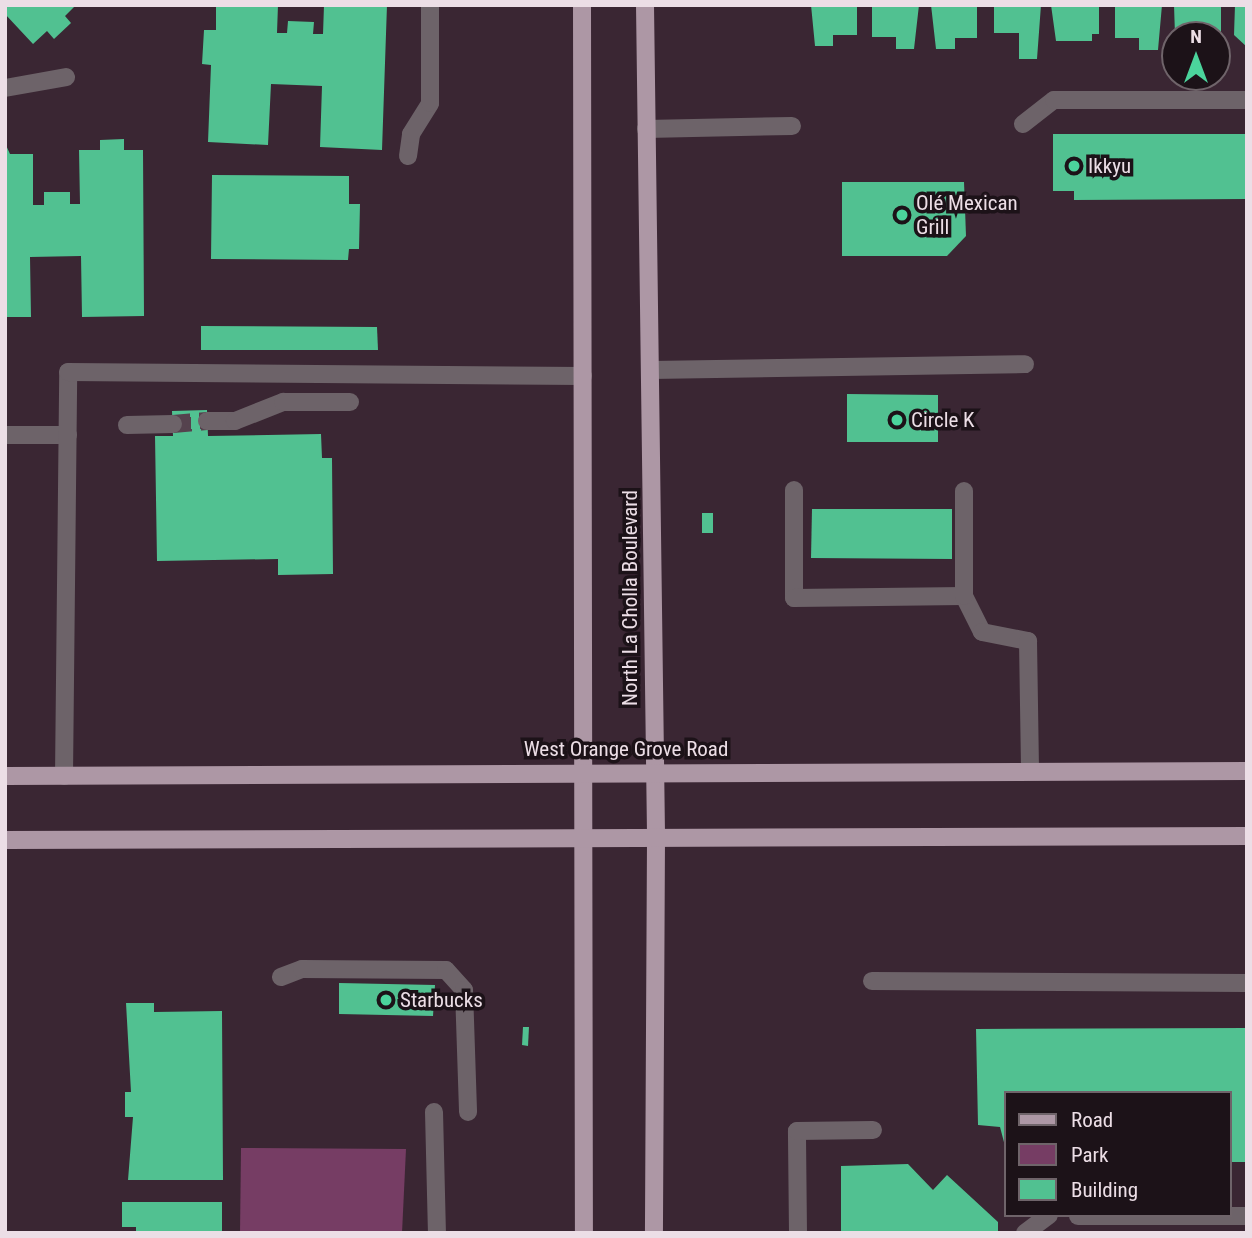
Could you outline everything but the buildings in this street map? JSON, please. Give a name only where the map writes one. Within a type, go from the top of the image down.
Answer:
[{"type":"main road","points":[[582,5],[586,774],[584,1233]]},
{"type":"main road","name":"North La Cholla Boulevard","points":[[645,5],[656,839],[654,1233]]},
{"type":"main road","name":"West Orange Grove Road","points":[[5,776],[1247,771]]},
{"type":"main road","points":[[5,839],[584,841],[1247,836]]},
{"type":"lane","points":[[408,156],[411,134],[430,103],[430,5]]},
{"type":"lane","points":[[5,88],[66,77]]},
{"type":"lane","points":[[1023,124],[1055,100],[1247,100]]},
{"type":"lane","points":[[646,129],[792,126]]},
{"type":"lane","points":[[651,370],[1025,365]]},
{"type":"lane","points":[[64,776],[68,372],[583,376]]},
{"type":"lane","points":[[207,421],[235,421],[283,402],[350,402]]},
{"type":"lane","points":[[127,425],[173,424]]},
{"type":"lane","points":[[5,435],[68,435]]},
{"type":"lane","points":[[794,490],[794,598],[964,596]]},
{"type":"lane","points":[[964,491],[964,596],[982,632],[1028,641],[1030,770]]},
{"type":"lane","points":[[281,978],[302,969],[446,970],[464,990],[468,1112]]},
{"type":"lane","points":[[872,981],[1247,983]]},
{"type":"lane","points":[[435,1112],[437,1233]]},
{"type":"lane","points":[[798,1233],[797,1131],[873,1130]]},
{"type":"lane","points":[[1025,1233],[1046,1217]]},
{"type":"lane","points":[[1077,1217],[1100,1233]]},
{"type":"green space","points":[[241,1148],[406,1149],[402,1233],[240,1233]]},
{"type":"tunnel","points":[[173,424],[207,421]]},
{"type":"place","name":"Ikkyu","points":[[1074,166]]},
{"type":"place","name":"Olé Mexican Grill","points":[[902,215]]},
{"type":"place","name":"Circle K","points":[[897,420]]},
{"type":"place","name":"Starbucks","points":[[386,1000]]}]
